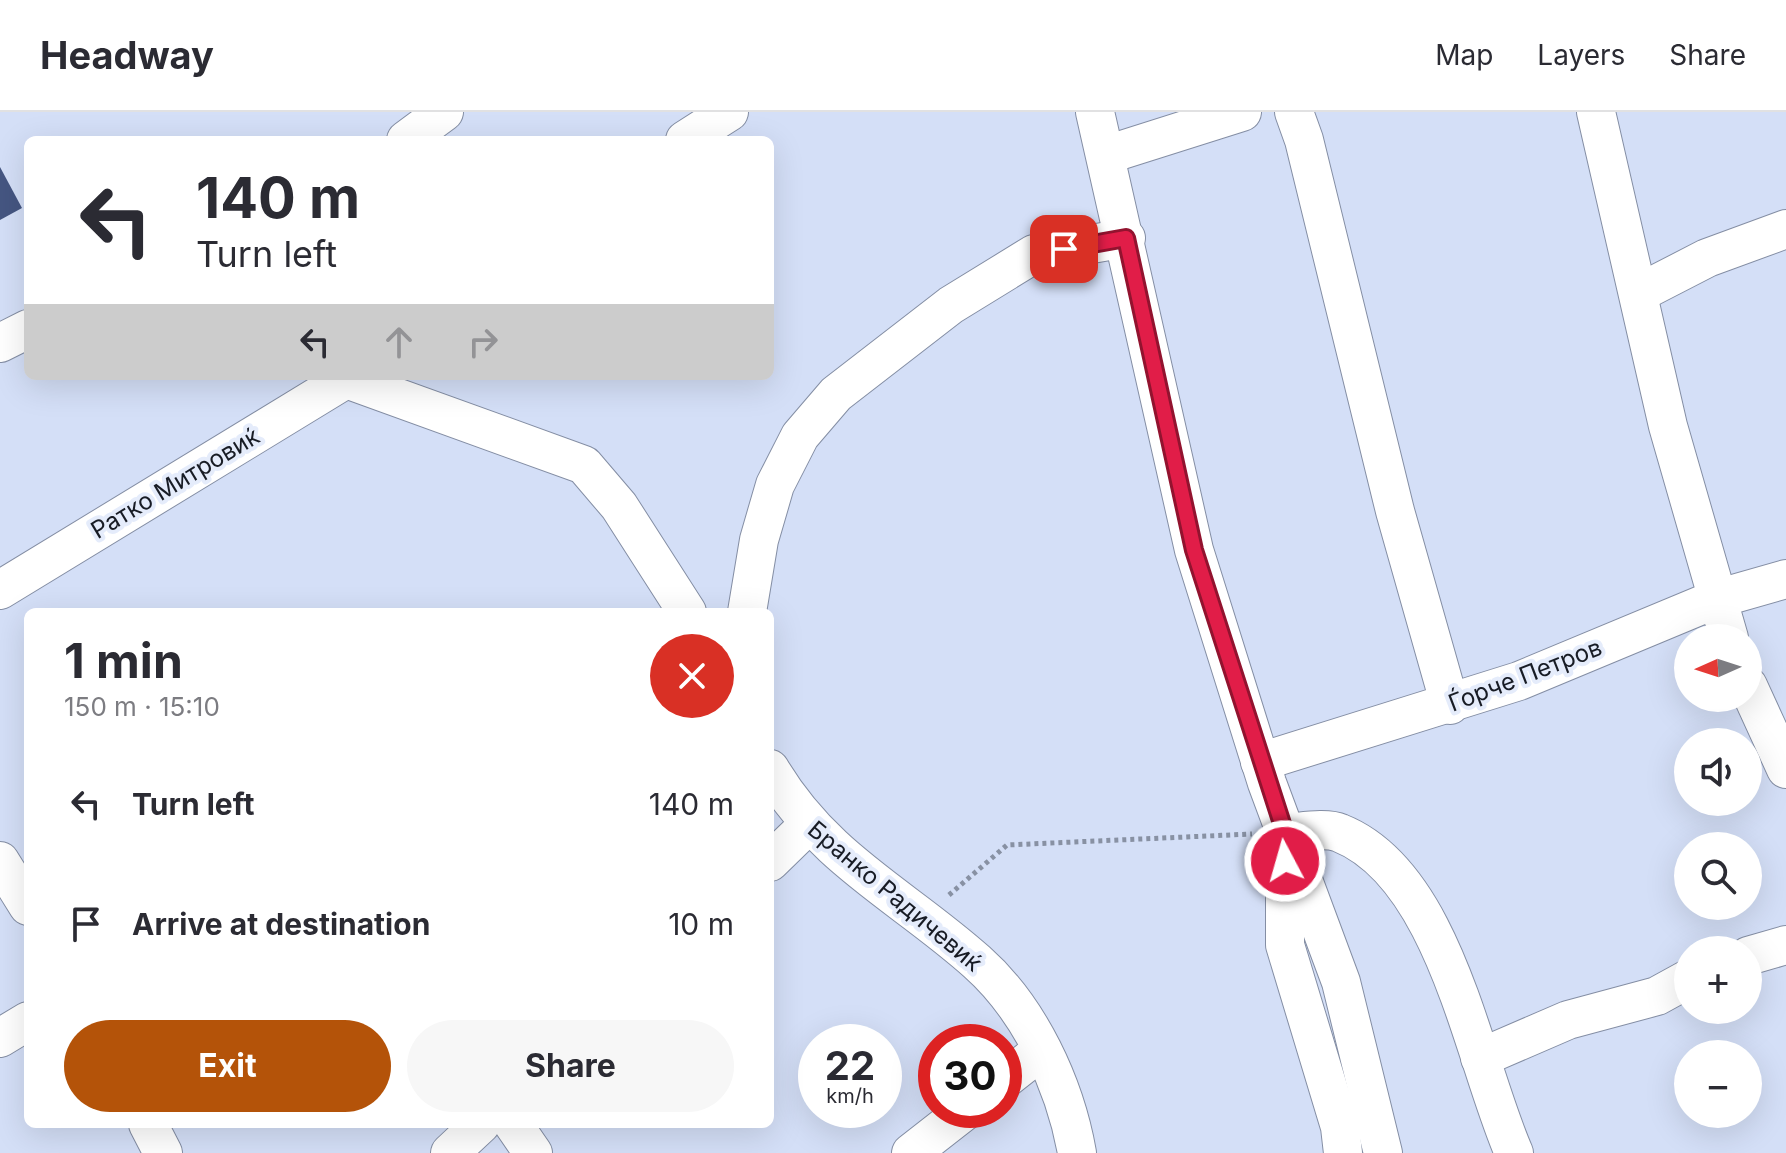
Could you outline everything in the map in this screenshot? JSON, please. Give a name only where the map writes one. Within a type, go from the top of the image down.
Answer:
[{"type":"street","points":[[411,136],[444,112]]},
{"type":"street","points":[[691,136],[729,112]]},
{"type":"street","points":[[1095,112],[1126,238],[1194,550],[1260,762],[1341,982],[1383,1153]]},
{"type":"street","points":[[1106,155],[1242,112]]},
{"type":"street","points":[[1294,112],[1304,140],[1395,511],[1450,705]]},
{"type":"street","points":[[1596,112],[1668,426],[1724,624]]},
{"type":"street","points":[[1639,293],[1707,258],[1786,229]]},
{"type":"street","points":[[748,608],[759,540],[775,485],[800,436],[836,394],[951,305],[1034,254],[1126,238]]},
{"type":"street","points":[[0,343],[24,331]]},
{"type":"street","name":"Ратко Митровиќ","points":[[0,590],[345,380]]},
{"type":"street","points":[[353,380],[584,465],[619,506],[684,608]]},
{"type":"street","name":"Ѓорче Петров","points":[[1260,762],[1519,681],[1716,599],[1786,579]]},
{"type":"street","points":[[1760,712],[1786,769]]},
{"type":"street","name":"Бранко Радичевиќ","points":[[774,775],[808,825],[979,964],[1016,1008],[1042,1050],[1071,1120],[1077,1153]]},
{"type":"street","points":[[774,858],[808,825]]},
{"type":"street","points":[[1285,833],[1338,832],[1382,860],[1423,915],[1456,985],[1514,1153]]},
{"type":"street","points":[[1285,833],[1285,945],[1340,1127],[1343,1153]]},
{"type":"street","points":[[0,861],[24,900]]},
{"type":"street","points":[[1762,952],[1786,945]]},
{"type":"street","points":[[1480,1058],[1568,1020],[1657,996],[1674,987]]},
{"type":"street","points":[[0,1038],[24,1023]]},
{"type":"street","points":[[1022,1066],[1042,1050]]},
{"type":"street","points":[[150,1128],[163,1153]]},
{"type":"street","points":[[450,1153],[477,1128]]},
{"type":"street","points":[[516,1128],[533,1153]]},
{"type":"street","points":[[911,1153],[943,1128]]},
{"type":"path","points":[[921,918],[1007,845],[1285,833]]},
{"type":"building","points":[[0,167],[22,208],[0,220]]},
{"type":"route","points":[[1064,249],[1126,238],[1194,550],[1285,833],[1285,861]]}]
